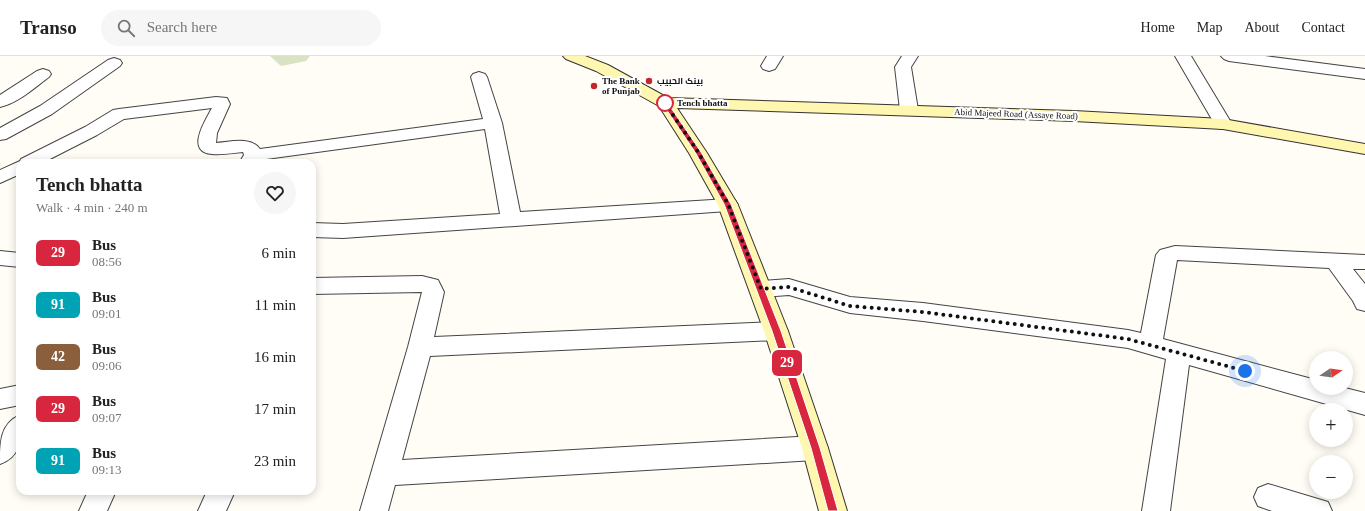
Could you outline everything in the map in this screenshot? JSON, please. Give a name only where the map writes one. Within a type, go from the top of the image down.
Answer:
[{"type":"main road","points":[[572,56],[602,68],[665,103],[698,152],[728,204],[776,331],[815,448],[833,511]]},
{"type":"main road","name":"Abid Majeed Road (Assaye Road)","points":[[665,103],[1074,116],[1223,124],[1365,149]]},
{"type":"street","points":[[909,110],[903,67],[910,56]]},
{"type":"street","points":[[1183,56],[1223,124]]},
{"type":"street","points":[[1229,56],[1365,74]]},
{"type":"street","points":[[0,135],[46,110],[114,63]]},
{"type":"street","points":[[3,96],[42,74]]},
{"type":"street","points":[[479,77],[493,123],[511,219]]},
{"type":"street","points":[[36,159],[91,131],[119,114],[216,102],[222,102],[222,104],[208,133],[207,146],[212,149],[247,146],[251,149],[250,159],[493,123]]},
{"type":"street","points":[[0,177],[16,169]]},
{"type":"street","points":[[316,230],[343,230],[728,204]]},
{"type":"street","points":[[1150,345],[1167,255],[1188,252],[1365,262]]},
{"type":"street","points":[[0,258],[16,260]]},
{"type":"street","points":[[1335,260],[1364,299],[1365,304]]},
{"type":"street","points":[[316,286],[422,284],[430,286],[433,292],[420,348],[374,511]]},
{"type":"street","points":[[761,289],[789,287],[850,306],[923,312],[1120,338],[1365,404]]},
{"type":"street","points":[[420,348],[776,331]]},
{"type":"street","points":[[1156,511],[1179,353]]},
{"type":"street","points":[[0,399],[16,396]]},
{"type":"street","points":[[0,452],[16,431]]},
{"type":"street","points":[[385,473],[815,448]]},
{"type":"street","points":[[93,511],[100,495]]},
{"type":"street","points":[[212,511],[219,495]]},
{"type":"street","points":[[1268,497],[1318,511]]},
{"type":"green space","points":[[270,56],[310,56],[306,61],[281,66]]},
{"type":"bus line","name":"29","points":[[665,103],[698,152],[728,204],[776,331],[815,448],[833,511]]},
{"type":"place","name":"بينک الحبيب","points":[[649,81]]},
{"type":"place","name":"The Bank of Punjab","points":[[594,86]]},
{"type":"place","name":"Tench bhatta","points":[[665,103]]},
{"type":"route","points":[[665,103],[698,152],[728,204],[761,289],[789,287],[850,306],[923,312],[1128,339],[1245,371]]}]
